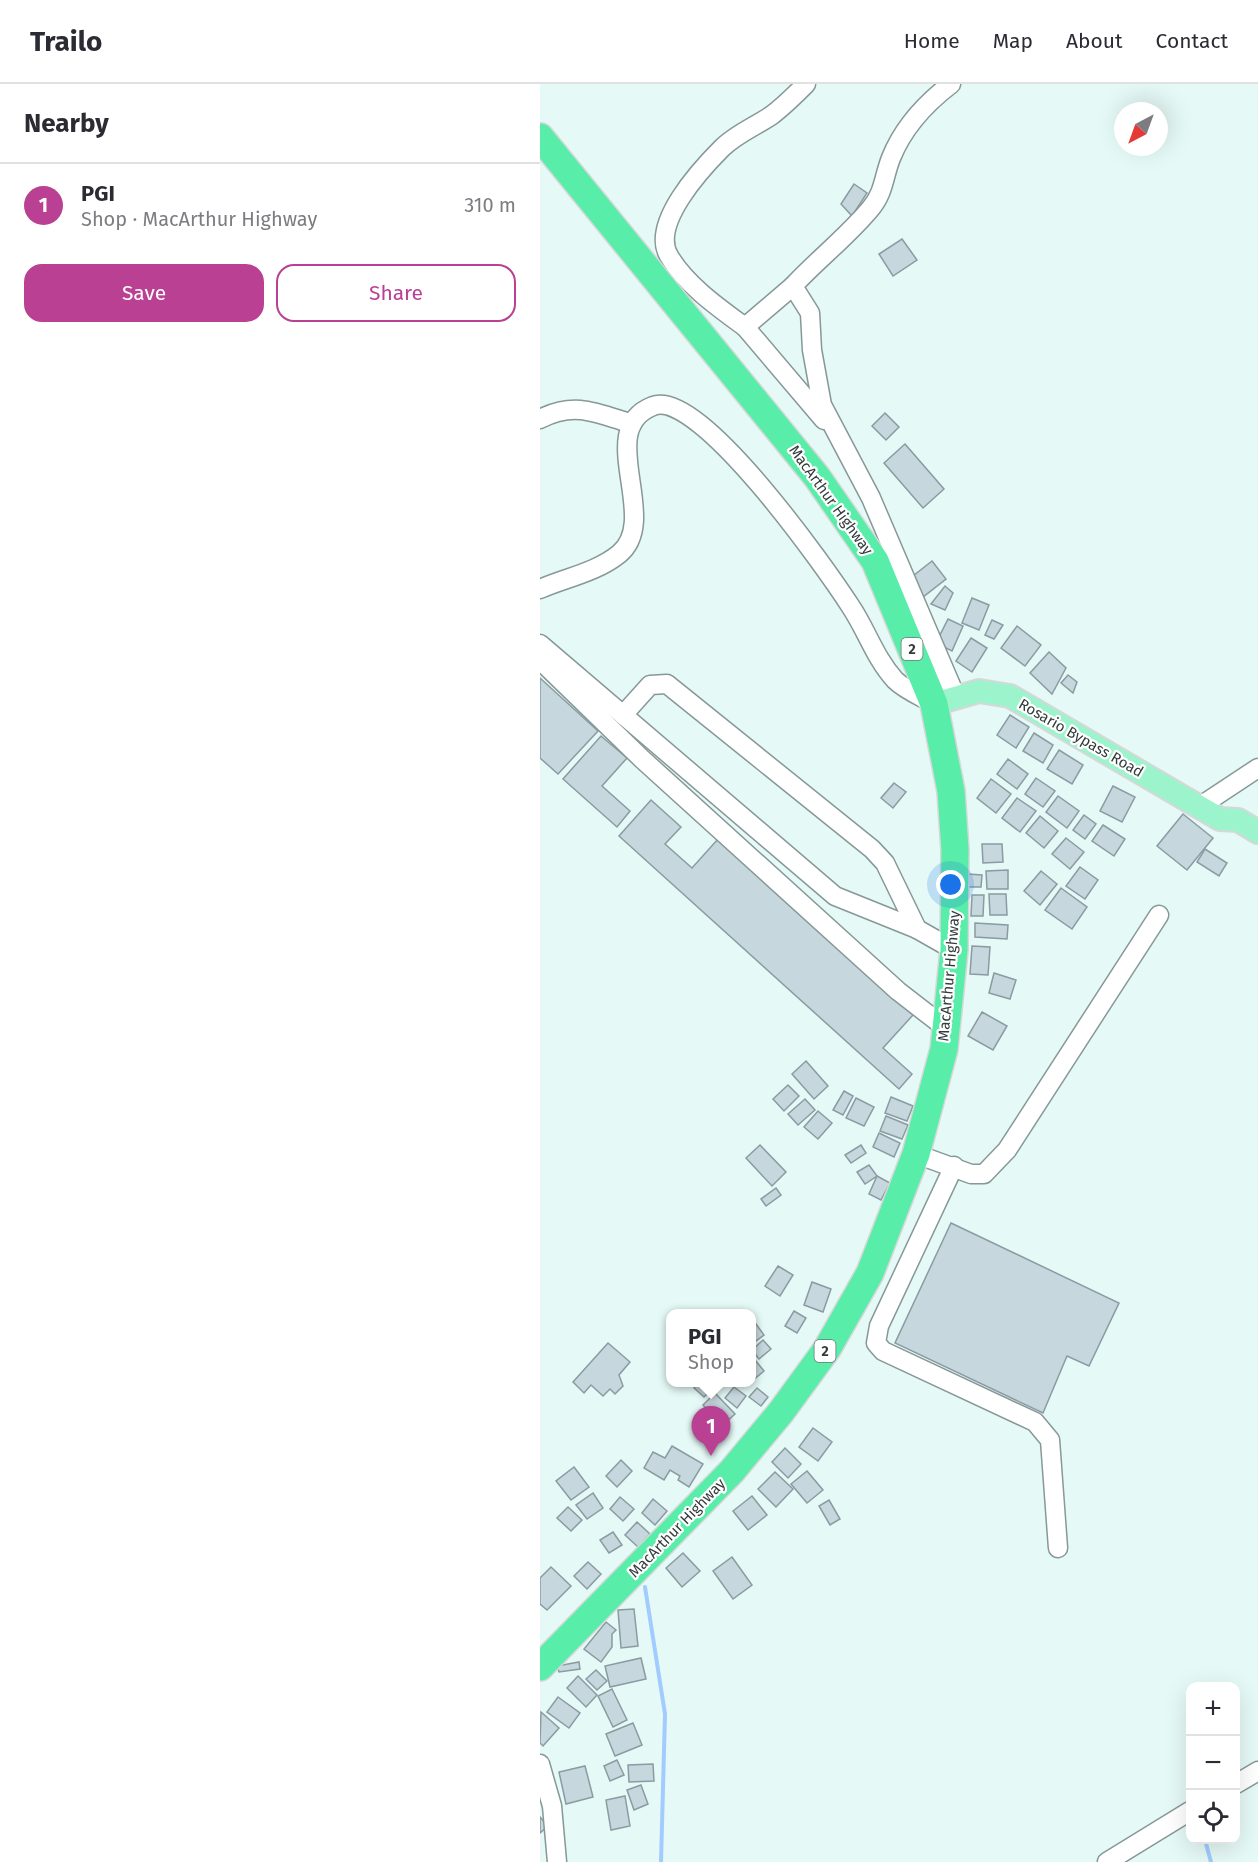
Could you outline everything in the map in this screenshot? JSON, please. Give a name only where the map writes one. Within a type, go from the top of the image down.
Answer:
[{"type":"highway","name":"MacArthur Highway","points":[[540,137],[817,477],[874,561],[945,701],[956,850],[954,950],[947,1029],[916,1154],[870,1272],[826,1349],[781,1412],[690,1516],[540,1667]]},
{"type":"main road","name":"Rosario Bypass Road","points":[[945,701],[979,691],[1010,696],[1220,819],[1229,831],[1258,848]]},
{"type":"main road","name":"Rosario Bypass Road","points":[[1220,819],[1238,820],[1258,832]]},
{"type":"street","points":[[806,84],[772,115],[723,147],[685,192],[667,220],[664,241],[668,255],[696,287],[745,327],[835,432]]},
{"type":"street","points":[[745,327],[793,286],[871,208],[883,188],[891,157],[910,125],[930,100],[951,84]]},
{"type":"street","points":[[793,286],[810,313],[812,350],[822,405],[871,498],[945,701]]},
{"type":"street","points":[[540,589],[579,575],[620,554],[631,536],[634,508],[626,438],[632,424],[652,406],[663,405],[676,408],[717,437],[805,539],[853,609],[869,644],[897,682],[945,701]]},
{"type":"street","points":[[540,419],[571,408],[591,411],[632,424]]},
{"type":"street","points":[[540,644],[835,896],[917,928],[954,950]]},
{"type":"street","points":[[540,660],[650,767],[898,991],[947,1029]]},
{"type":"street","points":[[623,715],[650,686],[667,684],[872,849],[885,863],[917,928]]},
{"type":"street","points":[[1199,807],[1258,768]]},
{"type":"street","points":[[916,1154],[971,1174],[984,1173],[1006,1150],[1159,915]]},
{"type":"street","points":[[954,1166],[879,1326],[876,1343],[883,1351],[1035,1422],[1050,1440],[1058,1548]]},
{"type":"street","points":[[540,1764],[552,1806],[557,1862]]},
{"type":"street","points":[[1240,1781],[1258,1770]]},
{"type":"street","points":[[1107,1862],[1186,1814]]},
{"type":"building","points":[[854,184],[867,193],[852,216],[841,204]]},
{"type":"building","points":[[902,239],[917,260],[893,276],[879,254]]},
{"type":"building","points":[[885,413],[899,427],[886,440],[872,426]]},
{"type":"building","points":[[905,444],[944,489],[923,508],[884,463]]},
{"type":"building","points":[[932,561],[946,579],[923,597],[913,576]]},
{"type":"building","points":[[945,586],[953,593],[945,610],[931,604]]},
{"type":"building","points":[[972,598],[989,605],[979,630],[962,623]]},
{"type":"building","points":[[948,619],[963,626],[952,651],[936,643]]},
{"type":"building","points":[[992,620],[1003,625],[994,639],[985,635]]},
{"type":"building","points":[[1017,626],[1041,645],[1025,666],[1001,648]]},
{"type":"building","points":[[971,638],[987,648],[972,672],[956,661]]},
{"type":"building","points":[[1049,652],[1066,668],[1052,694],[1030,673]]},
{"type":"building","points":[[1068,675],[1077,682],[1073,693],[1061,683]]},
{"type":"building","points":[[540,678],[598,731],[558,774],[540,758]]},
{"type":"building","points":[[1010,715],[1029,727],[1016,748],[997,735]]},
{"type":"building","points":[[1034,733],[1053,745],[1043,763],[1023,751]]},
{"type":"building","points":[[601,736],[627,758],[602,786],[630,811],[617,827],[563,779]]},
{"type":"building","points":[[1059,750],[1083,765],[1072,784],[1047,769]]},
{"type":"building","points":[[1008,759],[1028,774],[1017,789],[997,774]]},
{"type":"building","points":[[1036,778],[1055,791],[1043,807],[1025,794]]},
{"type":"building","points":[[991,779],[1011,794],[996,813],[977,798]]},
{"type":"building","points":[[894,783],[906,792],[893,808],[881,798]]},
{"type":"building","points":[[1113,786],[1135,797],[1122,822],[1100,811]]},
{"type":"building","points":[[1058,796],[1079,811],[1067,828],[1046,812]]},
{"type":"building","points":[[1017,798],[1036,811],[1020,832],[1002,818]]},
{"type":"building","points":[[651,800],[681,827],[665,844],[692,868],[718,839],[913,1015],[883,1048],[912,1074],[899,1089],[619,836]]},
{"type":"building","points":[[1183,814],[1213,838],[1187,870],[1157,846]]},
{"type":"building","points":[[1084,815],[1096,824],[1085,839],[1073,830]]},
{"type":"building","points":[[1040,816],[1058,831],[1044,848],[1026,833]]},
{"type":"building","points":[[1103,825],[1125,839],[1114,856],[1092,841]]},
{"type":"building","points":[[1066,838],[1084,852],[1070,869],[1052,854]]},
{"type":"building","points":[[982,844],[1002,844],[1003,862],[983,863]]},
{"type":"building","points":[[1205,849],[1227,863],[1219,876],[1197,862]]},
{"type":"building","points":[[1080,867],[1098,880],[1085,899],[1066,886]]},
{"type":"building","points":[[1008,870],[1008,889],[987,889],[986,871]]},
{"type":"building","points":[[1041,871],[1057,884],[1040,905],[1024,891]]},
{"type":"building","points":[[968,874],[982,875],[981,887],[967,887]]},
{"type":"building","points":[[1061,888],[1087,907],[1072,929],[1045,910]]},
{"type":"building","points":[[989,894],[1006,894],[1007,915],[990,915]]},
{"type":"building","points":[[972,895],[984,895],[983,916],[971,916]]},
{"type":"building","points":[[975,923],[1008,925],[1007,939],[975,937]]},
{"type":"building","points":[[972,946],[990,947],[988,975],[970,974]]},
{"type":"building","points":[[994,973],[1016,980],[1010,999],[989,993]]},
{"type":"building","points":[[982,1012],[1007,1026],[993,1050],[968,1036]]},
{"type":"building","points":[[806,1061],[828,1086],[814,1099],[792,1074]]},
{"type":"building","points":[[788,1085],[799,1096],[784,1111],[773,1099]]},
{"type":"building","points":[[844,1091],[853,1096],[843,1115],[833,1110]]},
{"type":"building","points":[[891,1097],[913,1106],[907,1121],[885,1113]]},
{"type":"building","points":[[856,1098],[874,1107],[864,1126],[846,1118]]},
{"type":"building","points":[[805,1099],[815,1110],[798,1125],[788,1114]]},
{"type":"building","points":[[818,1111],[832,1123],[818,1139],[804,1127]]},
{"type":"building","points":[[886,1116],[908,1125],[902,1139],[880,1131]]},
{"type":"building","points":[[879,1133],[900,1143],[894,1157],[873,1147]]},
{"type":"building","points":[[760,1145],[786,1172],[772,1186],[746,1158]]},
{"type":"building","points":[[861,1145],[866,1153],[851,1163],[845,1155]]},
{"type":"building","points":[[869,1165],[877,1176],[865,1184],[857,1172]]},
{"type":"building","points":[[877,1176],[890,1183],[881,1200],[869,1194]]},
{"type":"building","points":[[776,1188],[781,1195],[766,1206],[761,1199]]},
{"type":"building","points":[[951,1223],[1119,1303],[1089,1366],[1067,1356],[1043,1413],[895,1343]]},
{"type":"building","points":[[778,1266],[793,1275],[780,1296],[765,1286]]},
{"type":"building","points":[[812,1282],[831,1289],[823,1312],[804,1305]]},
{"type":"building","points":[[794,1311],[806,1318],[797,1333],[785,1326]]},
{"type":"building","points":[[756,1324],[764,1335],[756,1341]]},
{"type":"building","points":[[763,1340],[771,1349],[759,1359],[756,1355],[756,1346]]},
{"type":"building","points":[[608,1343],[630,1362],[619,1375],[623,1386],[615,1394],[610,1389],[603,1396],[591,1385],[584,1393],[573,1382]]},
{"type":"building","points":[[756,1361],[764,1371],[756,1378]]},
{"type":"building","points":[[695,1387],[714,1387],[704,1397]]},
{"type":"building","points":[[734,1387],[746,1396],[737,1408],[725,1398]]},
{"type":"building","points":[[757,1388],[768,1397],[761,1406],[749,1397]]},
{"type":"building","points":[[715,1393],[735,1414],[722,1426],[703,1405]]},
{"type":"building","points":[[813,1428],[832,1442],[818,1461],[799,1447]]},
{"type":"building","points":[[672,1446],[703,1464],[689,1487],[678,1480],[680,1476],[670,1470],[664,1480],[644,1468],[653,1452],[665,1458]]},
{"type":"building","points":[[785,1448],[801,1464],[788,1478],[772,1462]]},
{"type":"building","points":[[621,1460],[632,1471],[617,1487],[606,1476]]},
{"type":"building","points":[[574,1467],[589,1487],[571,1500],[556,1481]]},
{"type":"building","points":[[807,1471],[823,1490],[807,1503],[791,1484]]},
{"type":"building","points":[[775,1472],[793,1489],[776,1507],[758,1489]]},
{"type":"building","points":[[593,1493],[603,1508],[587,1519],[576,1505]]},
{"type":"building","points":[[752,1496],[767,1515],[748,1530],[733,1511]]},
{"type":"building","points":[[620,1497],[634,1509],[623,1521],[610,1509]]},
{"type":"building","points":[[653,1499],[667,1511],[655,1525],[642,1513]]},
{"type":"building","points":[[829,1500],[840,1519],[830,1525],[819,1506]]},
{"type":"building","points":[[568,1507],[582,1520],[571,1531],[557,1518]]},
{"type":"building","points":[[637,1522],[650,1534],[638,1547],[625,1535]]},
{"type":"building","points":[[613,1532],[622,1545],[609,1553],[600,1540]]},
{"type":"building","points":[[683,1553],[700,1571],[682,1587],[666,1568]]},
{"type":"building","points":[[732,1557],[752,1585],[733,1599],[713,1571]]},
{"type":"building","points":[[588,1562],[601,1574],[587,1589],[574,1576]]},
{"type":"building","points":[[551,1567],[571,1586],[547,1610],[540,1604],[540,1578]]},
{"type":"building","points":[[634,1609],[638,1646],[621,1648],[618,1610]]},
{"type":"building","points":[[606,1622],[616,1630],[612,1634],[612,1647],[601,1662],[584,1649]]},
{"type":"building","points":[[641,1658],[646,1679],[610,1687],[605,1666]]},
{"type":"building","points":[[579,1662],[580,1669],[559,1672],[557,1666]]},
{"type":"building","points":[[596,1670],[607,1681],[597,1690],[586,1679]]},
{"type":"building","points":[[578,1676],[597,1695],[586,1707],[567,1688]]},
{"type":"building","points":[[612,1689],[627,1720],[613,1727],[598,1696]]},
{"type":"building","points":[[558,1697],[580,1713],[569,1728],[547,1712]]},
{"type":"building","points":[[541,1712],[559,1728],[543,1746],[540,1743]]},
{"type":"building","points":[[633,1723],[642,1745],[615,1756],[606,1734]]},
{"type":"building","points":[[617,1760],[624,1775],[610,1781],[604,1766]]},
{"type":"building","points":[[653,1764],[654,1781],[629,1782],[628,1765]]},
{"type":"building","points":[[585,1766],[593,1797],[566,1804],[559,1772]]},
{"type":"building","points":[[641,1785],[648,1804],[634,1810],[627,1790]]},
{"type":"building","points":[[625,1796],[630,1826],[611,1830],[606,1800]]},
{"type":"building","points":[[540,1817],[548,1826],[540,1833]]},
{"type":"waterway","points":[[645,1587],[665,1714],[661,1862]]},
{"type":"waterway","points":[[1206,1844],[1211,1862]]},
{"type":"place","name":"PGI","points":[[711,1456]]}]
